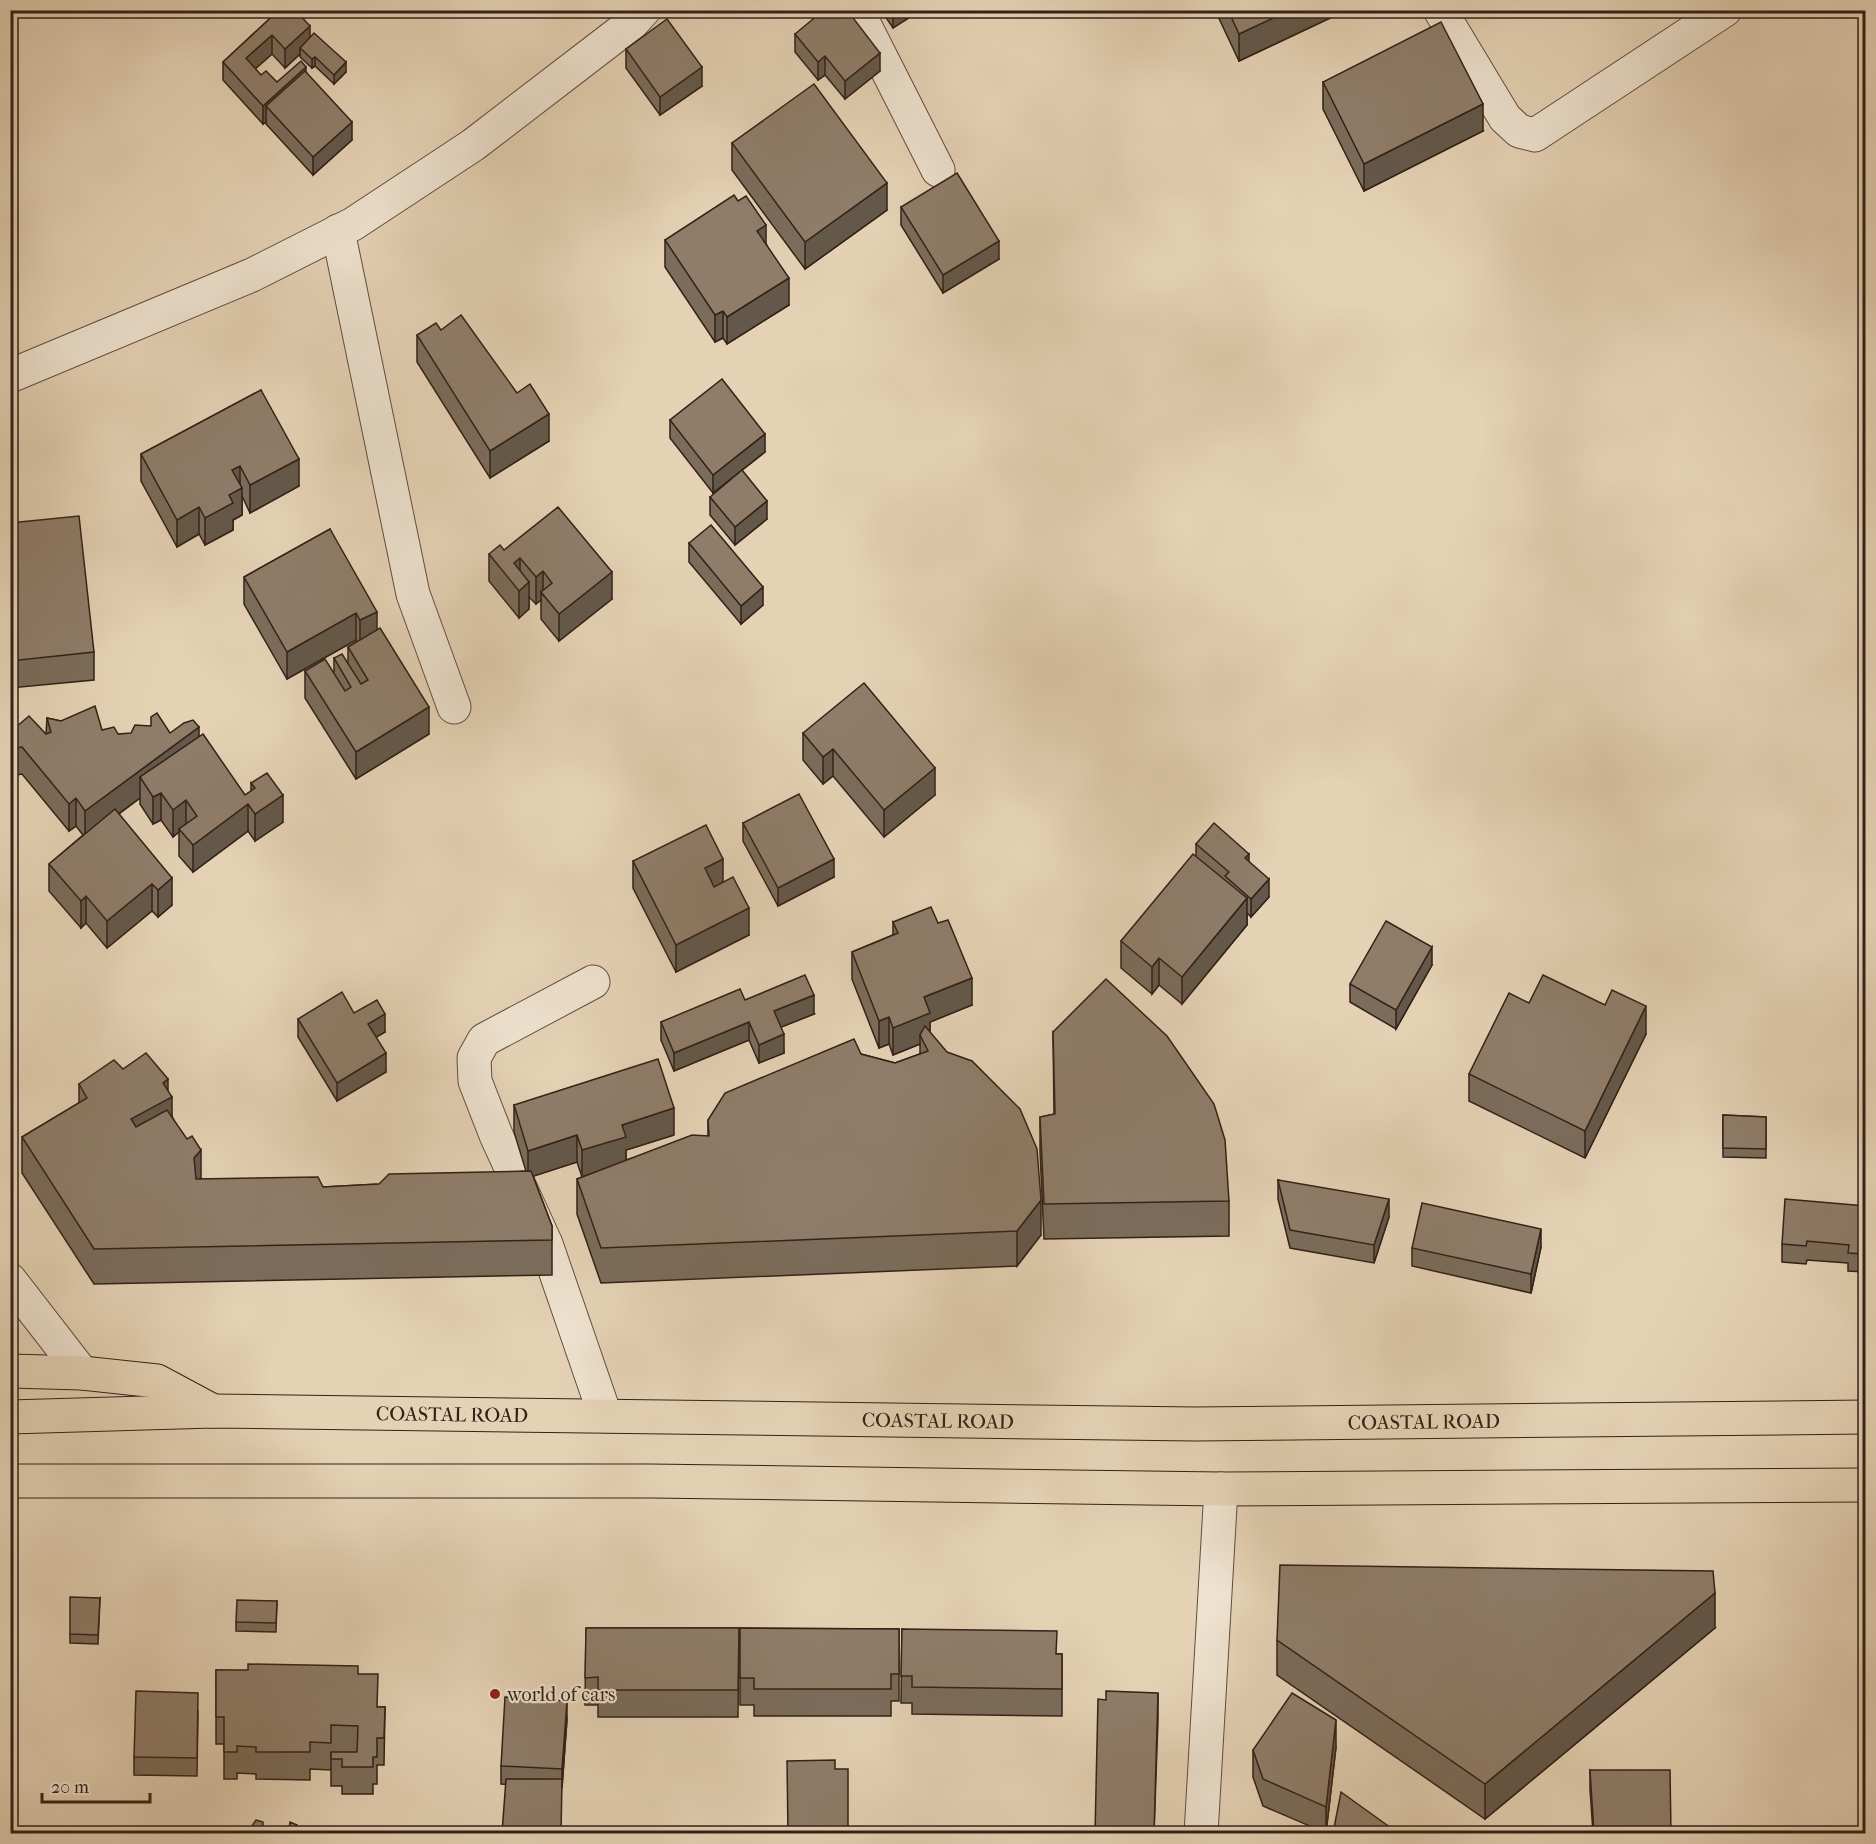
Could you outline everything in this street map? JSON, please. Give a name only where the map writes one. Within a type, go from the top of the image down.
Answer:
[{"type":"highway","points":[[10,1371],[82,1373],[157,1381],[213,1411]]},
{"type":"highway","name":"COASTAL ROAD","points":[[10,1417],[213,1411],[1195,1424],[1866,1417]]},
{"type":"highway","points":[[10,1481],[650,1481],[1221,1489],[1866,1485]]},
{"type":"street","points":[[10,376],[252,275],[338,231],[473,145],[632,23],[644,10]]},
{"type":"street","points":[[857,10],[938,170]]},
{"type":"street","points":[[1440,10],[1505,118],[1519,131],[1535,135],[1725,10]]},
{"type":"street","points":[[338,231],[413,594],[454,708]]},
{"type":"street","points":[[593,982],[483,1040],[474,1058],[475,1081],[496,1135],[546,1244],[605,1415]]},
{"type":"street","points":[[10,1280],[82,1373]]},
{"type":"street","points":[[1201,1833],[1221,1489]]},
{"type":"building","points":[[279,10],[295,10],[310,26],[285,49],[272,35],[246,58],[261,75],[266,71],[277,82],[301,61],[306,67],[263,106],[223,62]]},
{"type":"building","points":[[824,10],[847,10],[880,53],[845,81],[825,56],[818,62],[795,34]]},
{"type":"building","points":[[1228,10],[1290,10],[1239,34]]},
{"type":"building","points":[[667,19],[702,67],[660,97],[626,49]]},
{"type":"building","points":[[1441,22],[1483,104],[1364,164],[1323,82]]},
{"type":"building","points":[[314,33],[346,62],[334,75],[315,57],[312,59],[300,48]]},
{"type":"building","points":[[305,71],[352,122],[313,157],[266,106]]},
{"type":"building","points":[[814,84],[887,183],[805,242],[732,143]]},
{"type":"building","points":[[957,173],[999,241],[943,275],[901,207]]},
{"type":"building","points":[[734,195],[738,201],[746,196],[766,225],[757,231],[789,278],[727,317],[723,311],[715,315],[665,240]]},
{"type":"building","points":[[461,315],[517,393],[530,384],[549,414],[490,451],[417,335],[436,323],[441,330]]},
{"type":"building","points":[[722,379],[765,434],[713,475],[670,420]]},
{"type":"building","points":[[261,390],[299,459],[250,485],[240,466],[232,470],[242,488],[229,495],[233,503],[205,518],[199,507],[177,520],[141,454]]},
{"type":"building","points":[[742,470],[767,501],[735,527],[710,497]]},
{"type":"building","points":[[558,507],[612,572],[559,614],[541,592],[552,583],[543,571],[536,577],[520,558],[514,563],[529,582],[519,591],[489,554],[500,545],[504,550]]},
{"type":"building","points":[[79,516],[94,652],[10,661],[10,523]]},
{"type":"building","points":[[711,525],[763,587],[741,606],[689,543]]},
{"type":"building","points":[[330,529],[377,612],[360,620],[356,613],[287,652],[244,577]]},
{"type":"building","points":[[380,628],[429,707],[356,752],[305,671],[325,659],[345,691],[351,687],[334,658],[342,654],[361,684],[368,680],[348,647]]},
{"type":"building","points":[[864,683],[935,768],[884,810],[833,749],[823,757],[803,733]]},
{"type":"building","points":[[95,706],[102,730],[114,727],[118,734],[131,733],[135,725],[151,726],[151,717],[157,713],[170,733],[184,723],[193,720],[199,727],[85,811],[76,798],[69,804],[22,747],[10,749],[10,728],[15,728],[29,716],[46,734],[51,732],[47,718],[61,721]]},
{"type":"building","points":[[203,734],[245,795],[255,788],[251,783],[267,773],[283,795],[255,814],[248,804],[193,845],[179,829],[197,816],[186,800],[173,810],[161,793],[153,797],[140,777]]},
{"type":"building","points":[[799,794],[834,859],[778,888],[743,823]]},
{"type":"building","points":[[115,809],[172,878],[158,890],[152,884],[107,921],[86,896],[81,901],[49,864]]},
{"type":"building","points":[[1214,823],[1249,854],[1245,858],[1269,879],[1251,899],[1225,876],[1229,872],[1196,844]]},
{"type":"building","points":[[706,825],[723,859],[705,868],[714,887],[733,877],[749,908],[676,945],[633,861]]},
{"type":"building","points":[[1193,854],[1247,898],[1182,977],[1159,958],[1152,967],[1121,941]]},
{"type":"building","points":[[931,907],[938,923],[948,920],[972,978],[924,997],[930,1013],[893,1028],[889,1017],[879,1021],[852,952],[898,933],[893,922]]},
{"type":"building","points":[[1386,921],[1432,947],[1396,1010],[1350,984]]},
{"type":"building","points":[[805,975],[814,995],[774,1011],[784,1034],[759,1045],[749,1022],[674,1053],[661,1022],[740,989],[745,1000]]},
{"type":"building","points":[[1543,975],[1605,1005],[1612,990],[1646,1006],[1585,1131],[1469,1074],[1509,993],[1529,1003]]},
{"type":"building","points":[[1106,979],[1167,1036],[1214,1104],[1225,1140],[1229,1201],[1044,1204],[1040,1117],[1055,1114],[1053,1032]]},
{"type":"building","points":[[342,992],[354,1013],[377,1000],[385,1014],[368,1024],[386,1053],[337,1083],[298,1019]]},
{"type":"building","points":[[925,1026],[947,1052],[972,1061],[1020,1109],[1037,1149],[1041,1200],[1017,1231],[601,1248],[577,1179],[692,1135],[709,1136],[708,1120],[725,1093],[854,1039],[861,1054],[895,1063],[928,1051],[920,1035]]},
{"type":"building","points":[[146,1053],[168,1079],[163,1083],[172,1097],[131,1119],[136,1127],[167,1110],[187,1139],[192,1136],[201,1150],[194,1158],[196,1179],[318,1177],[323,1187],[379,1184],[389,1174],[531,1171],[552,1226],[552,1240],[94,1249],[22,1137],[87,1098],[79,1084],[114,1060],[123,1069]]},
{"type":"building","points":[[658,1059],[674,1108],[622,1125],[626,1137],[582,1150],[577,1135],[528,1151],[514,1105]]},
{"type":"building","points":[[1723,1115],[1766,1117],[1766,1149],[1723,1148]]},
{"type":"building","points":[[1278,1180],[1389,1199],[1374,1245],[1290,1230]]},
{"type":"building","points":[[1785,1199],[1866,1206],[1865,1254],[1848,1253],[1849,1245],[1807,1241],[1806,1246],[1782,1244]]},
{"type":"building","points":[[1422,1203],[1541,1229],[1531,1274],[1412,1248]]},
{"type":"building","points":[[1280,1565],[1713,1571],[1715,1593],[1485,1784],[1277,1640]]},
{"type":"building","points":[[70,1597],[100,1598],[98,1635],[70,1634]]},
{"type":"building","points":[[237,1600],[277,1601],[276,1623],[236,1622]]},
{"type":"building","points":[[586,1628],[739,1628],[738,1690],[598,1690],[598,1677],[585,1678]]},
{"type":"building","points":[[740,1628],[899,1629],[899,1674],[891,1674],[891,1689],[754,1689],[754,1678],[740,1678]]},
{"type":"building","points":[[902,1629],[1057,1631],[1056,1654],[1062,1654],[1062,1689],[912,1687],[912,1676],[901,1676]]},
{"type":"building","points":[[248,1664],[358,1666],[358,1674],[378,1674],[377,1707],[385,1707],[384,1738],[377,1738],[377,1757],[373,1757],[373,1767],[342,1767],[342,1759],[331,1759],[331,1752],[357,1752],[358,1726],[331,1725],[331,1743],[310,1742],[310,1752],[256,1752],[256,1747],[237,1746],[237,1752],[224,1752],[224,1717],[216,1717],[216,1670],[248,1670]]},
{"type":"building","points":[[136,1691],[198,1693],[197,1758],[134,1757]]},
{"type":"building","points":[[1106,1691],[1158,1693],[1154,1833],[1095,1833],[1098,1699],[1106,1700]]},
{"type":"building","points":[[1292,1693],[1336,1720],[1326,1807],[1263,1779],[1253,1750]]},
{"type":"building","points":[[505,1697],[567,1701],[562,1769],[501,1766]]},
{"type":"building","points":[[835,1760],[835,1769],[848,1769],[848,1833],[788,1833],[787,1761]]},
{"type":"building","points":[[1590,1770],[1670,1770],[1671,1833],[1594,1833]]},
{"type":"building","points":[[506,1779],[562,1779],[561,1833],[502,1833]]},
{"type":"building","points":[[1341,1792],[1398,1833],[1333,1833]]},
{"type":"building","points":[[256,1820],[263,1822],[263,1829],[289,1829],[290,1822],[297,1825],[295,1832],[299,1833],[251,1833],[249,1830]]},
{"type":"place","name":"world of cars","points":[[495,1694]]}]
